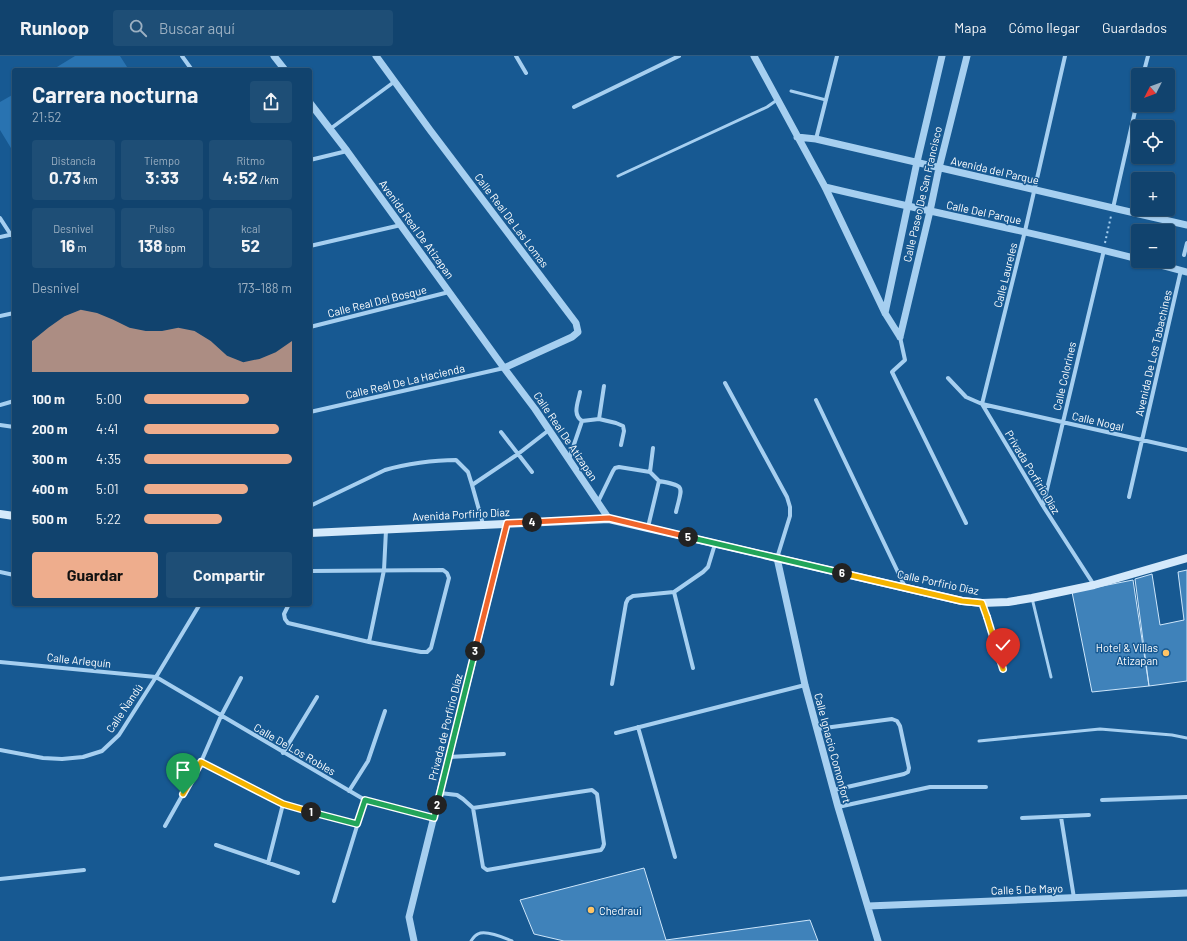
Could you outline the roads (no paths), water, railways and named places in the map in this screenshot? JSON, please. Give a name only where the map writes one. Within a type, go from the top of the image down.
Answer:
[{"type":"main road","points":[[0,514],[12,516]]},
{"type":"main road","name":"Avenida Porfirio Díaz","points":[[312,533],[609,518],[777,558]]},
{"type":"main road","name":"Calle Porfirio Díaz","points":[[777,558],[962,601],[982,603],[1008,602],[1032,598],[1094,584],[1187,558]]},
{"type":"street","points":[[182,56],[191,68]]},
{"type":"street","points":[[274,56],[283,68]]},
{"type":"street","name":"Calle Real De Las Lomas","points":[[376,56],[576,323],[578,332],[572,337],[504,368]]},
{"type":"street","points":[[516,56],[526,73]]},
{"type":"street","points":[[574,106],[679,56]]},
{"type":"street","points":[[816,139],[837,56]]},
{"type":"street","name":"Calle Paseo De San Francisco","points":[[885,313],[907,207],[942,56]]},
{"type":"street","name":"Calle Paseo De San Francisco","points":[[900,337],[939,168],[967,56]]},
{"type":"street","name":"Calle Laureles","points":[[982,404],[1025,232],[1065,56]]},
{"type":"street","points":[[1145,68],[1148,56]]},
{"type":"street","points":[[755,57],[825,187],[885,313],[900,337],[905,360],[892,372],[966,523]]},
{"type":"street","points":[[330,129],[394,82]]},
{"type":"street","name":"Avenida Real De Atizapan","points":[[312,106],[347,151],[504,368]]},
{"type":"street","points":[[1113,208],[1135,112]]},
{"type":"street","name":"Avenida del Parque","points":[[797,137],[816,139],[1187,225]]},
{"type":"street","points":[[312,160],[347,151]]},
{"type":"street","name":"Calle Del Parque","points":[[825,187],[1131,257]]},
{"type":"street","points":[[0,218],[12,234],[0,237]]},
{"type":"street","points":[[312,246],[401,225]]},
{"type":"street","points":[[1184,255],[1187,243]]},
{"type":"street","name":"Calle Colorines","points":[[1042,506],[1104,250]]},
{"type":"street","points":[[1173,268],[1184,271]]},
{"type":"street","name":"Avenida De Los Tabachines","points":[[1129,497],[1184,271]]},
{"type":"street","name":"Calle Real Del Bosque","points":[[312,326],[449,292]]},
{"type":"street","points":[[0,316],[12,313]]},
{"type":"street","name":"Calle Real De La Hacienda","points":[[312,412],[504,368]]},
{"type":"street","name":"Calle Real De Atizapan","points":[[504,368],[535,409],[609,518]]},
{"type":"street","points":[[948,378],[966,397],[982,404]]},
{"type":"street","points":[[724,383],[789,502],[790,516],[777,558]]},
{"type":"street","points":[[600,419],[604,386]]},
{"type":"street","points":[[580,392],[576,414],[578,418],[582,421],[600,419],[623,426],[624,431],[621,445]]},
{"type":"street","points":[[816,400],[905,587]]},
{"type":"street","points":[[0,405],[12,402]]},
{"type":"street","name":"Calle Nogal","points":[[982,404],[1187,450]]},
{"type":"street","name":"Privada Porfirio Díaz","points":[[982,404],[1042,506],[1094,584]]},
{"type":"street","points":[[569,459],[582,421]]},
{"type":"street","points":[[0,426],[12,427]]},
{"type":"street","points":[[472,485],[518,454],[549,430]]},
{"type":"street","points":[[501,432],[532,472]]},
{"type":"street","points":[[650,472],[654,448]]},
{"type":"street","points":[[312,505],[385,470],[396,467],[456,460],[468,472],[483,524]]},
{"type":"street","points":[[598,502],[613,471],[619,467],[650,472],[659,481],[677,484],[680,486],[681,490],[676,512]]},
{"type":"street","points":[[648,527],[659,481]]},
{"type":"street","name":"Privada de Porfirio Díaz","points":[[414,940],[409,917],[507,523]]},
{"type":"street","points":[[369,642],[384,570],[386,528]]},
{"type":"street","points":[[612,684],[626,603],[628,599],[633,596],[674,592],[708,567],[716,543]]},
{"type":"street","name":"Calle Ignacio Comonfort","points":[[777,558],[805,685],[838,807],[878,941]]},
{"type":"street","points":[[288,606],[284,614],[288,623],[369,642],[421,652],[427,652],[431,648],[450,578],[447,572],[443,570],[312,571]]},
{"type":"street","points":[[0,572],[12,575]]},
{"type":"street","points":[[674,592],[693,668]]},
{"type":"street","name":"Calle Ñandú","points":[[0,750],[43,758],[62,759],[83,757],[102,751],[120,735],[199,606]]},
{"type":"street","name":"Calle Arlequín","points":[[0,662],[156,677]]},
{"type":"street","name":"Calle De Los Robles","points":[[156,677],[365,800],[434,818]]},
{"type":"street","points":[[165,826],[201,762],[241,678]]},
{"type":"street","points":[[616,733],[805,685]]},
{"type":"street","points":[[283,753],[317,698]]},
{"type":"street","points":[[349,791],[368,761],[385,711]]},
{"type":"street","points":[[817,729],[892,719],[897,721],[900,726],[909,768],[908,772],[834,790]]},
{"type":"street","points":[[638,727],[675,857]]},
{"type":"street","points":[[449,757],[504,754]]},
{"type":"street","points":[[201,762],[283,804],[357,824]]},
{"type":"street","points":[[838,807],[930,787],[986,787]]},
{"type":"street","points":[[440,793],[457,796],[464,799],[473,808],[483,867],[487,870],[601,850],[604,844],[597,794],[592,790],[473,808]]},
{"type":"street","points":[[1102,800],[1187,797]]},
{"type":"street","points":[[334,901],[365,800]]},
{"type":"street","points":[[268,863],[283,804]]},
{"type":"street","points":[[1022,818],[1089,815]]},
{"type":"street","points":[[1060,817],[1074,899]]},
{"type":"street","points":[[216,845],[298,873]]},
{"type":"street","points":[[0,879],[84,870]]},
{"type":"street","name":"Calle 5 De Mayo","points":[[868,906],[1074,899],[1187,893]]},
{"type":"lane","points":[[791,91],[826,100]]},
{"type":"lane","points":[[618,176],[767,107],[777,100]]},
{"type":"lane","points":[[1032,598],[1051,677]]},
{"type":"lane","points":[[982,603],[1003,669]]},
{"type":"lane","points":[[979,741],[1100,729],[1172,735],[1187,738]]},
{"type":"lane","points":[[471,941],[476,934],[483,933],[512,941]]},
{"type":"lane","points":[[502,941],[505,938]]},
{"type":"place","name":"Hotel & Villas Atizapan","points":[[1166,653]]},
{"type":"place","name":"Chedraui","points":[[591,910]]}]
